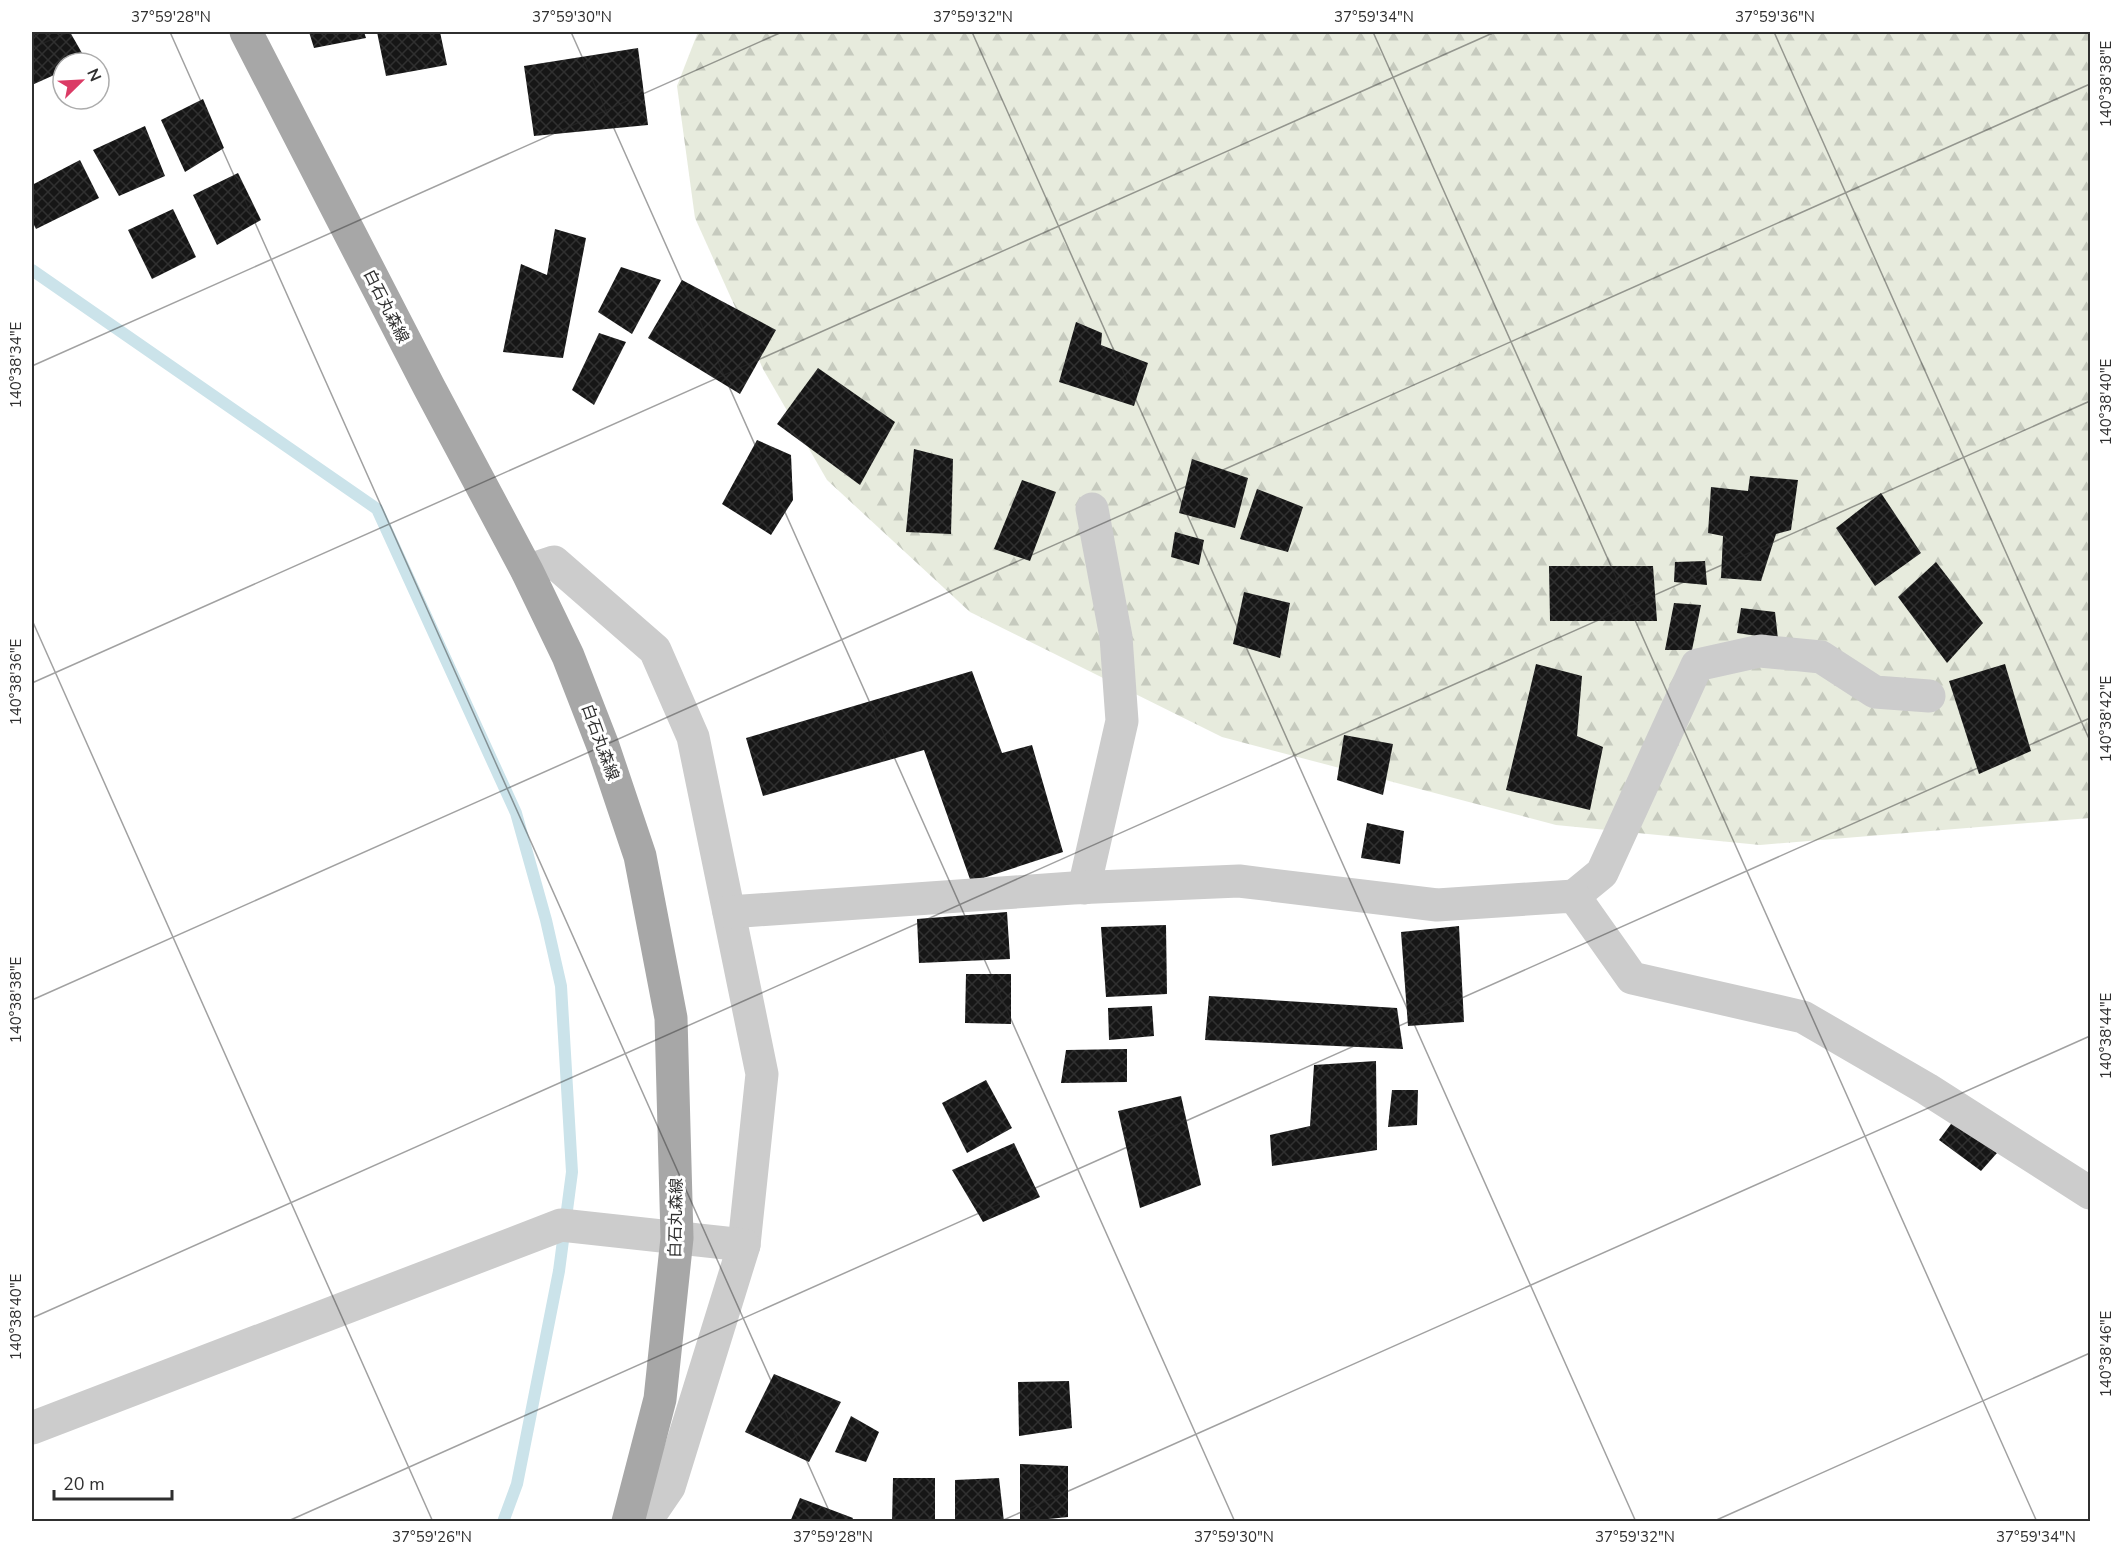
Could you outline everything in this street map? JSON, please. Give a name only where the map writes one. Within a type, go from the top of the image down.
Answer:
[{"type":"main road","name":"白石丸森線","points":[[246,32],[429,387],[527,571],[568,656],[603,746],[640,856],[671,1018],[677,1238],[660,1399],[628,1521]]},
{"type":"street","points":[[1084,888],[1122,721],[1116,637],[1092,509]]},
{"type":"street","points":[[527,571],[554,562],[655,650],[693,737],[762,1074],[744,1245],[669,1487],[645,1521]]},
{"type":"street","points":[[729,912],[1084,888],[1239,881],[1437,905],[1574,896],[1602,873],[1697,665],[1760,651],[1821,657],[1875,692],[1929,696]]},
{"type":"street","points":[[1574,896],[1632,978],[1803,1017],[1928,1089],[2091,1193]]},
{"type":"street","points":[[32,1428],[576,1227],[744,1245]]},
{"type":"green space","points":[[698,32],[2090,32],[2090,818],[1760,845],[1556,825],[1222,737],[970,612],[827,480],[763,369],[695,218],[677,86]]},
{"type":"building","points":[[32,32],[70,32],[81,51],[51,51],[51,76],[32,85]]},
{"type":"building","points":[[309,32],[364,32],[366,38],[314,48]]},
{"type":"building","points":[[377,32],[440,32],[447,65],[386,76]]},
{"type":"building","points":[[638,48],[648,125],[534,136],[524,66]]},
{"type":"building","points":[[203,99],[224,148],[185,172],[161,120]]},
{"type":"building","points":[[145,126],[165,176],[119,196],[93,150]]},
{"type":"building","points":[[80,160],[99,198],[36,229],[32,221],[32,185]]},
{"type":"building","points":[[238,173],[261,220],[217,245],[193,195]]},
{"type":"building","points":[[173,209],[196,257],[152,279],[128,230]]},
{"type":"building","points":[[555,229],[586,238],[563,358],[503,352],[521,264],[547,275]]},
{"type":"building","points":[[621,267],[661,280],[632,334],[598,312]]},
{"type":"building","points":[[682,280],[776,330],[740,394],[648,338]]},
{"type":"building","points":[[1076,322],[1102,333],[1101,345],[1148,363],[1134,406],[1059,382]]},
{"type":"building","points":[[599,333],[626,342],[594,405],[572,390]]},
{"type":"building","points":[[818,368],[895,422],[860,485],[777,424]]},
{"type":"building","points":[[757,440],[791,455],[793,500],[771,535],[722,504]]},
{"type":"building","points":[[914,449],[953,459],[951,534],[906,532]]},
{"type":"building","points":[[1192,459],[1248,478],[1235,528],[1179,513]]},
{"type":"building","points":[[1750,476],[1798,480],[1791,530],[1776,534],[1761,581],[1721,578],[1723,536],[1708,533],[1711,487],[1748,491]]},
{"type":"building","points":[[1022,480],[1056,492],[1030,561],[994,549]]},
{"type":"building","points":[[1257,489],[1303,507],[1288,552],[1240,539]]},
{"type":"building","points":[[1881,493],[1921,553],[1875,586],[1836,528]]},
{"type":"building","points":[[1175,532],[1204,540],[1199,565],[1171,557]]},
{"type":"building","points":[[1705,561],[1707,585],[1674,582],[1675,562]]},
{"type":"building","points":[[1936,562],[1983,623],[1947,663],[1898,597]]},
{"type":"building","points":[[1549,566],[1653,566],[1657,621],[1550,621]]},
{"type":"building","points":[[1244,592],[1290,603],[1280,658],[1233,644]]},
{"type":"building","points":[[1674,603],[1701,605],[1692,650],[1665,650]]},
{"type":"building","points":[[1741,608],[1775,612],[1778,639],[1737,633]]},
{"type":"building","points":[[1536,664],[1582,676],[1577,736],[1603,747],[1590,810],[1506,790]]},
{"type":"building","points":[[2005,664],[2031,751],[1979,774],[1949,681]]},
{"type":"building","points":[[972,671],[1002,753],[1032,745],[1063,852],[971,882],[924,750],[763,796],[746,738]]},
{"type":"building","points":[[1344,735],[1393,744],[1383,795],[1337,780]]},
{"type":"building","points":[[1367,823],[1404,831],[1400,864],[1361,858]]},
{"type":"building","points":[[1007,912],[1010,959],[919,963],[917,919]]},
{"type":"building","points":[[1166,925],[1167,994],[1106,997],[1101,927]]},
{"type":"building","points":[[1459,926],[1464,1022],[1408,1026],[1401,932]]},
{"type":"building","points":[[966,974],[1011,974],[1011,1024],[965,1023]]},
{"type":"building","points":[[1209,996],[1397,1008],[1403,1049],[1205,1040]]},
{"type":"building","points":[[1152,1006],[1154,1036],[1109,1040],[1108,1008]]},
{"type":"building","points":[[1127,1049],[1127,1082],[1061,1083],[1066,1050]]},
{"type":"building","points":[[1376,1061],[1377,1150],[1272,1166],[1270,1135],[1310,1126],[1314,1065]]},
{"type":"building","points":[[986,1080],[1012,1128],[967,1153],[942,1103]]},
{"type":"building","points":[[1392,1090],[1418,1090],[1417,1125],[1388,1127]]},
{"type":"building","points":[[1181,1096],[1201,1185],[1140,1208],[1118,1111]]},
{"type":"building","points":[[1954,1120],[1997,1153],[1981,1171],[1939,1140]]},
{"type":"building","points":[[1014,1143],[1040,1197],[983,1222],[952,1170]]},
{"type":"building","points":[[774,1374],[841,1402],[809,1462],[745,1432]]},
{"type":"building","points":[[1069,1381],[1072,1428],[1019,1436],[1018,1382]]},
{"type":"building","points":[[851,1416],[879,1432],[866,1462],[835,1452]]},
{"type":"building","points":[[1020,1464],[1068,1466],[1068,1517],[1020,1522]]},
{"type":"building","points":[[893,1478],[935,1478],[935,1522],[892,1522]]},
{"type":"building","points":[[999,1478],[1004,1522],[955,1522],[955,1480]]},
{"type":"building","points":[[800,1498],[853,1518],[851,1522],[790,1522]]},
{"type":"waterway","points":[[32,270],[377,509],[516,813],[546,920],[561,986],[572,1172],[559,1271],[517,1484],[503,1522]]}]
